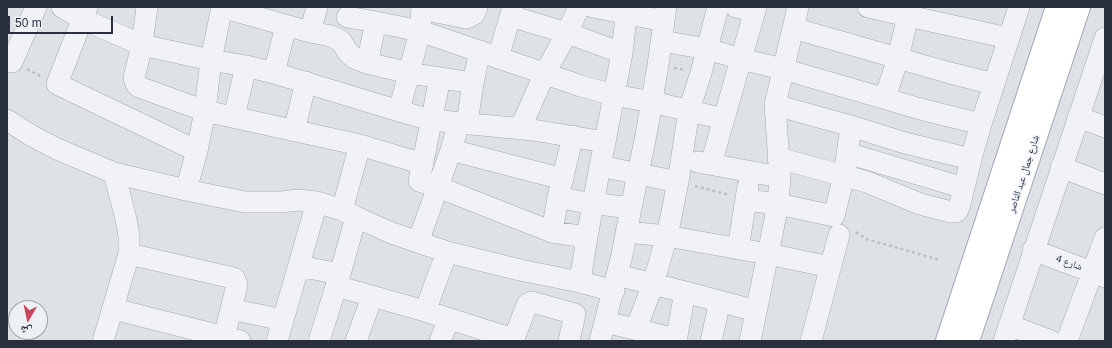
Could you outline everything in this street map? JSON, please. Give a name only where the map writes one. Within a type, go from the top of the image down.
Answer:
[{"type":"main road","name":"شارع جمال عبد الناصر","points":[[947,341],[1057,7]]},
{"type":"main road","name":"شارع جمال عبد الناصر","points":[[968,341],[1079,7]]},
{"type":"street","points":[[9,60],[36,7]]},
{"type":"street","points":[[62,7],[84,13],[142,45],[274,72],[431,120],[520,129],[606,142]]},
{"type":"street","points":[[147,7],[142,45],[134,78],[139,87],[205,111],[360,145],[423,164]]},
{"type":"street","points":[[186,190],[197,151],[205,111],[211,60],[221,7],[274,18],[310,32],[332,36],[342,41],[347,51],[354,58],[367,63],[409,73],[473,83]]},
{"type":"street","points":[[310,32],[317,7]]},
{"type":"street","points":[[399,111],[420,31],[422,8],[466,18],[474,14],[477,7]]},
{"type":"street","points":[[520,129],[545,73],[568,33],[579,7]]},
{"type":"street","points":[[593,7],[627,10],[664,23],[706,49],[981,124]]},
{"type":"street","points":[[636,329],[653,284],[667,236],[678,182],[689,110],[701,73],[718,7]]},
{"type":"street","points":[[750,341],[778,204],[779,167],[775,105],[798,7]]},
{"type":"street","points":[[868,7],[908,16],[938,15],[1008,38]]},
{"type":"street","points":[[681,159],[750,172],[779,167],[844,176],[867,182],[920,204],[954,213],[958,210],[970,159],[1019,7]]},
{"type":"street","points":[[711,164],[741,59],[749,8]]},
{"type":"street","points":[[580,282],[593,203],[622,53],[627,10]]},
{"type":"street","points":[[342,41],[349,12],[384,17],[420,31],[614,95],[689,110],[724,119]]},
{"type":"street","points":[[418,242],[451,150],[463,123],[473,83],[512,12],[622,53]]},
{"type":"street","points":[[84,13],[57,84],[197,151]]},
{"type":"street","points":[[885,98],[898,58],[908,16]]},
{"type":"street","points":[[367,63],[384,17]]},
{"type":"street","points":[[274,18],[274,72]]},
{"type":"street","points":[[664,23],[652,102],[638,174],[622,255],[603,332],[636,329],[676,340],[685,292]]},
{"type":"street","points":[[793,28],[994,84]]},
{"type":"street","points":[[1051,341],[1006,333],[1078,117],[1100,70],[1105,38]]},
{"type":"street","points":[[234,117],[246,66]]},
{"type":"street","points":[[440,78],[419,180],[552,232],[587,237]]},
{"type":"street","points":[[294,131],[306,82]]},
{"type":"street","points":[[775,105],[905,143],[970,159]]},
{"type":"street","points":[[1078,117],[1105,127]]},
{"type":"street","points":[[7,120],[32,136],[57,149],[114,173],[245,202],[302,200],[317,202],[349,214],[389,232],[447,252],[520,270],[580,282],[653,284],[756,311]]},
{"type":"street","points":[[811,341],[837,225],[851,126]]},
{"type":"street","points":[[552,232],[560,188],[573,136]]},
{"type":"street","points":[[318,341],[338,280],[360,145]]},
{"type":"street","points":[[451,150],[560,188],[593,203],[631,208]]},
{"type":"street","points":[[847,153],[964,188]]},
{"type":"street","points":[[600,166],[678,182]]},
{"type":"street","points":[[1061,167],[1105,184]]},
{"type":"street","points":[[738,249],[750,172]]},
{"type":"street","points":[[103,341],[114,309],[129,254],[129,236],[126,219],[114,173]]},
{"type":"street","points":[[746,200],[778,204],[837,225]]},
{"type":"street","points":[[277,341],[317,202]]},
{"type":"street","points":[[626,232],[667,236],[821,265]]},
{"type":"street","points":[[1068,341],[1099,274],[1105,238]]},
{"type":"street","name":"شارع 4","points":[[1033,250],[1099,274]]},
{"type":"street","points":[[424,311],[447,252]]},
{"type":"street","points":[[114,309],[229,340],[231,309],[237,285],[233,278],[129,254]]},
{"type":"street","points":[[299,266],[338,280],[372,297],[449,318],[487,336],[513,340],[527,305],[532,302],[575,314],[569,341]]},
{"type":"street","points":[[356,341],[372,297]]},
{"type":"street","points":[[711,341],[720,301]]},
{"type":"street","points":[[231,309],[283,320]]},
{"type":"street","points":[[440,341],[449,318]]},
{"type":"path","points":[[9,60],[57,84]]},
{"type":"path","points":[[658,65],[701,73]]},
{"type":"path","points":[[678,182],[746,200]]},
{"type":"path","points":[[837,225],[866,239],[940,260]]}]
